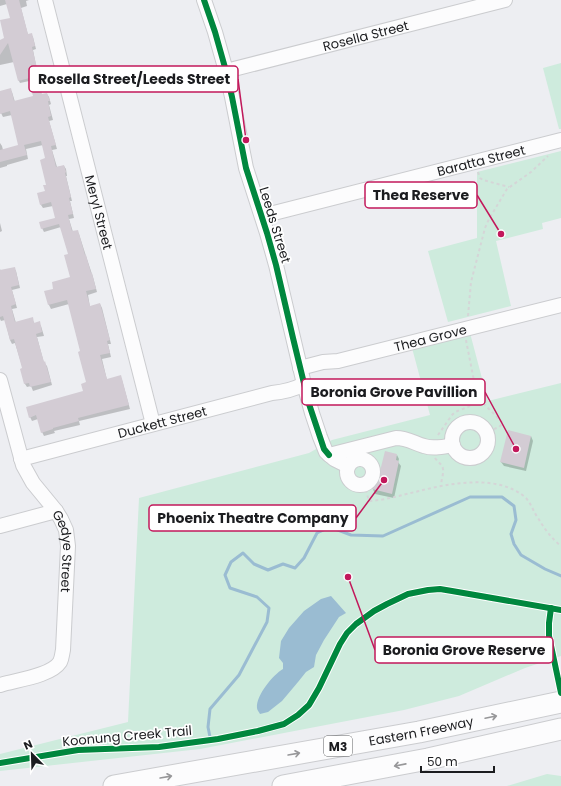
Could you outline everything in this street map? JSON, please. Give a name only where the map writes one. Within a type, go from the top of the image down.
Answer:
[{"type":"highway","name":"Eastern Freeway","points":[[114,786],[420,732],[561,702]]},
{"type":"highway","name":"M3","points":[[283,786],[428,759],[561,729]]},
{"type":"street","name":"Meryl Street","points":[[45,0],[153,424]]},
{"type":"street","name":"Leeds Street","points":[[204,0],[226,71],[246,168],[262,216],[276,266],[304,384],[324,449],[329,455]]},
{"type":"street","name":"Rosella Street","points":[[226,71],[505,0]]},
{"type":"street","name":"Baratta Street","points":[[262,216],[561,140]]},
{"type":"street","name":"Thea Grove","points":[[300,368],[323,362],[338,361],[561,305]]},
{"type":"street","name":"Duckett Street","points":[[21,459],[272,393],[285,392],[304,384]]},
{"type":"street","name":"Gedye Street","points":[[0,684],[48,672],[60,662],[62,656],[68,546],[64,525],[56,511],[33,483],[21,459],[1,387]]},
{"type":"street","points":[[474,422],[480,424],[487,432],[487,448],[479,456],[474,458],[464,457],[455,450],[452,440],[453,434],[455,430],[464,423],[474,422]]},
{"type":"street","points":[[329,455],[396,438],[408,439],[428,447],[453,445]]},
{"type":"street","points":[[329,455],[348,466]]},
{"type":"street","points":[[359,458],[367,460],[372,467],[373,475],[368,482],[364,484],[356,484],[349,479],[347,470],[351,462],[359,458]]},
{"type":"street","points":[[0,526],[56,511]]},
{"type":"path","points":[[487,432],[499,427],[503,423],[485,405],[475,387],[466,341],[467,338],[472,337],[468,318],[474,269],[486,228],[506,191],[509,187],[536,167],[550,153]]},
{"type":"path","points":[[478,171],[480,178],[483,180],[509,187]]},
{"type":"path","points":[[364,484],[368,501],[382,500],[450,484],[486,483],[505,487],[519,494],[528,501],[548,533],[561,546]]},
{"type":"green space","points":[[561,63],[561,129],[559,129],[543,68]]},
{"type":"green space","points":[[561,151],[561,218],[542,223],[543,229],[496,241],[511,306],[448,322],[428,251],[477,238],[477,172]]},
{"type":"green space","points":[[470,333],[488,401],[561,383],[561,656],[525,668],[459,696],[404,710],[200,749],[0,771],[0,754],[128,722],[139,498],[309,453],[332,440],[430,415],[412,348]]},
{"type":"green space","points":[[547,774],[561,776],[561,786],[507,786]]},
{"type":"water","points":[[331,596],[346,613],[339,617],[324,640],[316,655],[314,667],[306,672],[282,701],[268,712],[260,714],[257,709],[259,697],[270,681],[283,669],[283,663],[279,658],[281,641],[289,628],[304,611],[321,599]]},
{"type":"building","points":[[5,0],[19,0],[28,34],[32,33],[35,46],[32,47],[37,68],[32,69],[34,77],[18,81],[8,43],[0,55],[0,40],[4,38],[0,20],[10,18]]},
{"type":"building","points":[[40,87],[42,94],[47,93],[50,101],[48,101],[51,116],[48,117],[56,145],[51,146],[56,167],[64,165],[66,172],[71,197],[69,198],[73,214],[68,215],[72,231],[78,230],[96,289],[86,291],[90,306],[100,303],[110,340],[107,341],[110,353],[100,355],[107,379],[121,375],[129,405],[78,418],[79,421],[41,433],[36,415],[29,418],[26,407],[83,391],[81,384],[86,382],[67,300],[48,305],[44,291],[53,289],[52,282],[70,277],[64,255],[68,254],[59,224],[41,229],[39,222],[55,218],[51,202],[40,205],[37,193],[45,191],[43,185],[46,185],[40,160],[45,158],[41,141],[24,145],[27,155],[0,162],[0,150],[18,145],[10,111],[0,114],[0,91],[11,88],[14,101],[33,96],[31,89]]},
{"type":"building","points":[[15,267],[19,285],[11,287],[16,304],[11,306],[15,322],[33,317],[34,323],[40,321],[42,332],[36,334],[51,382],[30,387],[29,383],[24,384],[20,369],[22,368],[14,339],[10,340],[3,316],[0,317],[0,270]]},
{"type":"building","points":[[508,430],[531,436],[524,468],[500,462]]},
{"type":"building","points":[[385,451],[397,454],[396,460],[399,461],[392,494],[372,489],[376,470],[380,471]]},
{"type":"waterway","points":[[211,742],[208,727],[210,709],[239,675],[267,622],[269,608],[257,597],[230,588],[225,575],[231,562],[243,553],[254,564],[268,570],[283,564],[295,568],[304,558],[317,533],[330,527],[351,535],[383,536],[470,497],[502,497],[514,506],[516,520],[511,534],[514,544],[521,555],[545,569],[561,576]]},
{"type":"cycle path","points":[[204,0],[226,71],[246,168],[276,265],[309,404],[324,449],[329,455]]},
{"type":"cycle path","name":"Koonung Creek Trail","points":[[0,763],[78,750],[159,747],[218,739],[284,724],[298,715],[309,705],[347,633],[356,624],[374,611],[408,594],[440,589],[561,610]]},
{"type":"cycle path","points":[[551,608],[549,636],[561,693]]},
{"type":"place","name":"Rosella Street/Leeds Street","points":[[246,140]]},
{"type":"place","name":"Thea Reserve","points":[[501,234]]},
{"type":"place","name":"Boronia Grove Pavillion","points":[[516,449]]},
{"type":"place","name":"Phoenix Theatre Company","points":[[384,480]]},
{"type":"place","name":"Boronia Grove Reserve","points":[[348,577]]}]
